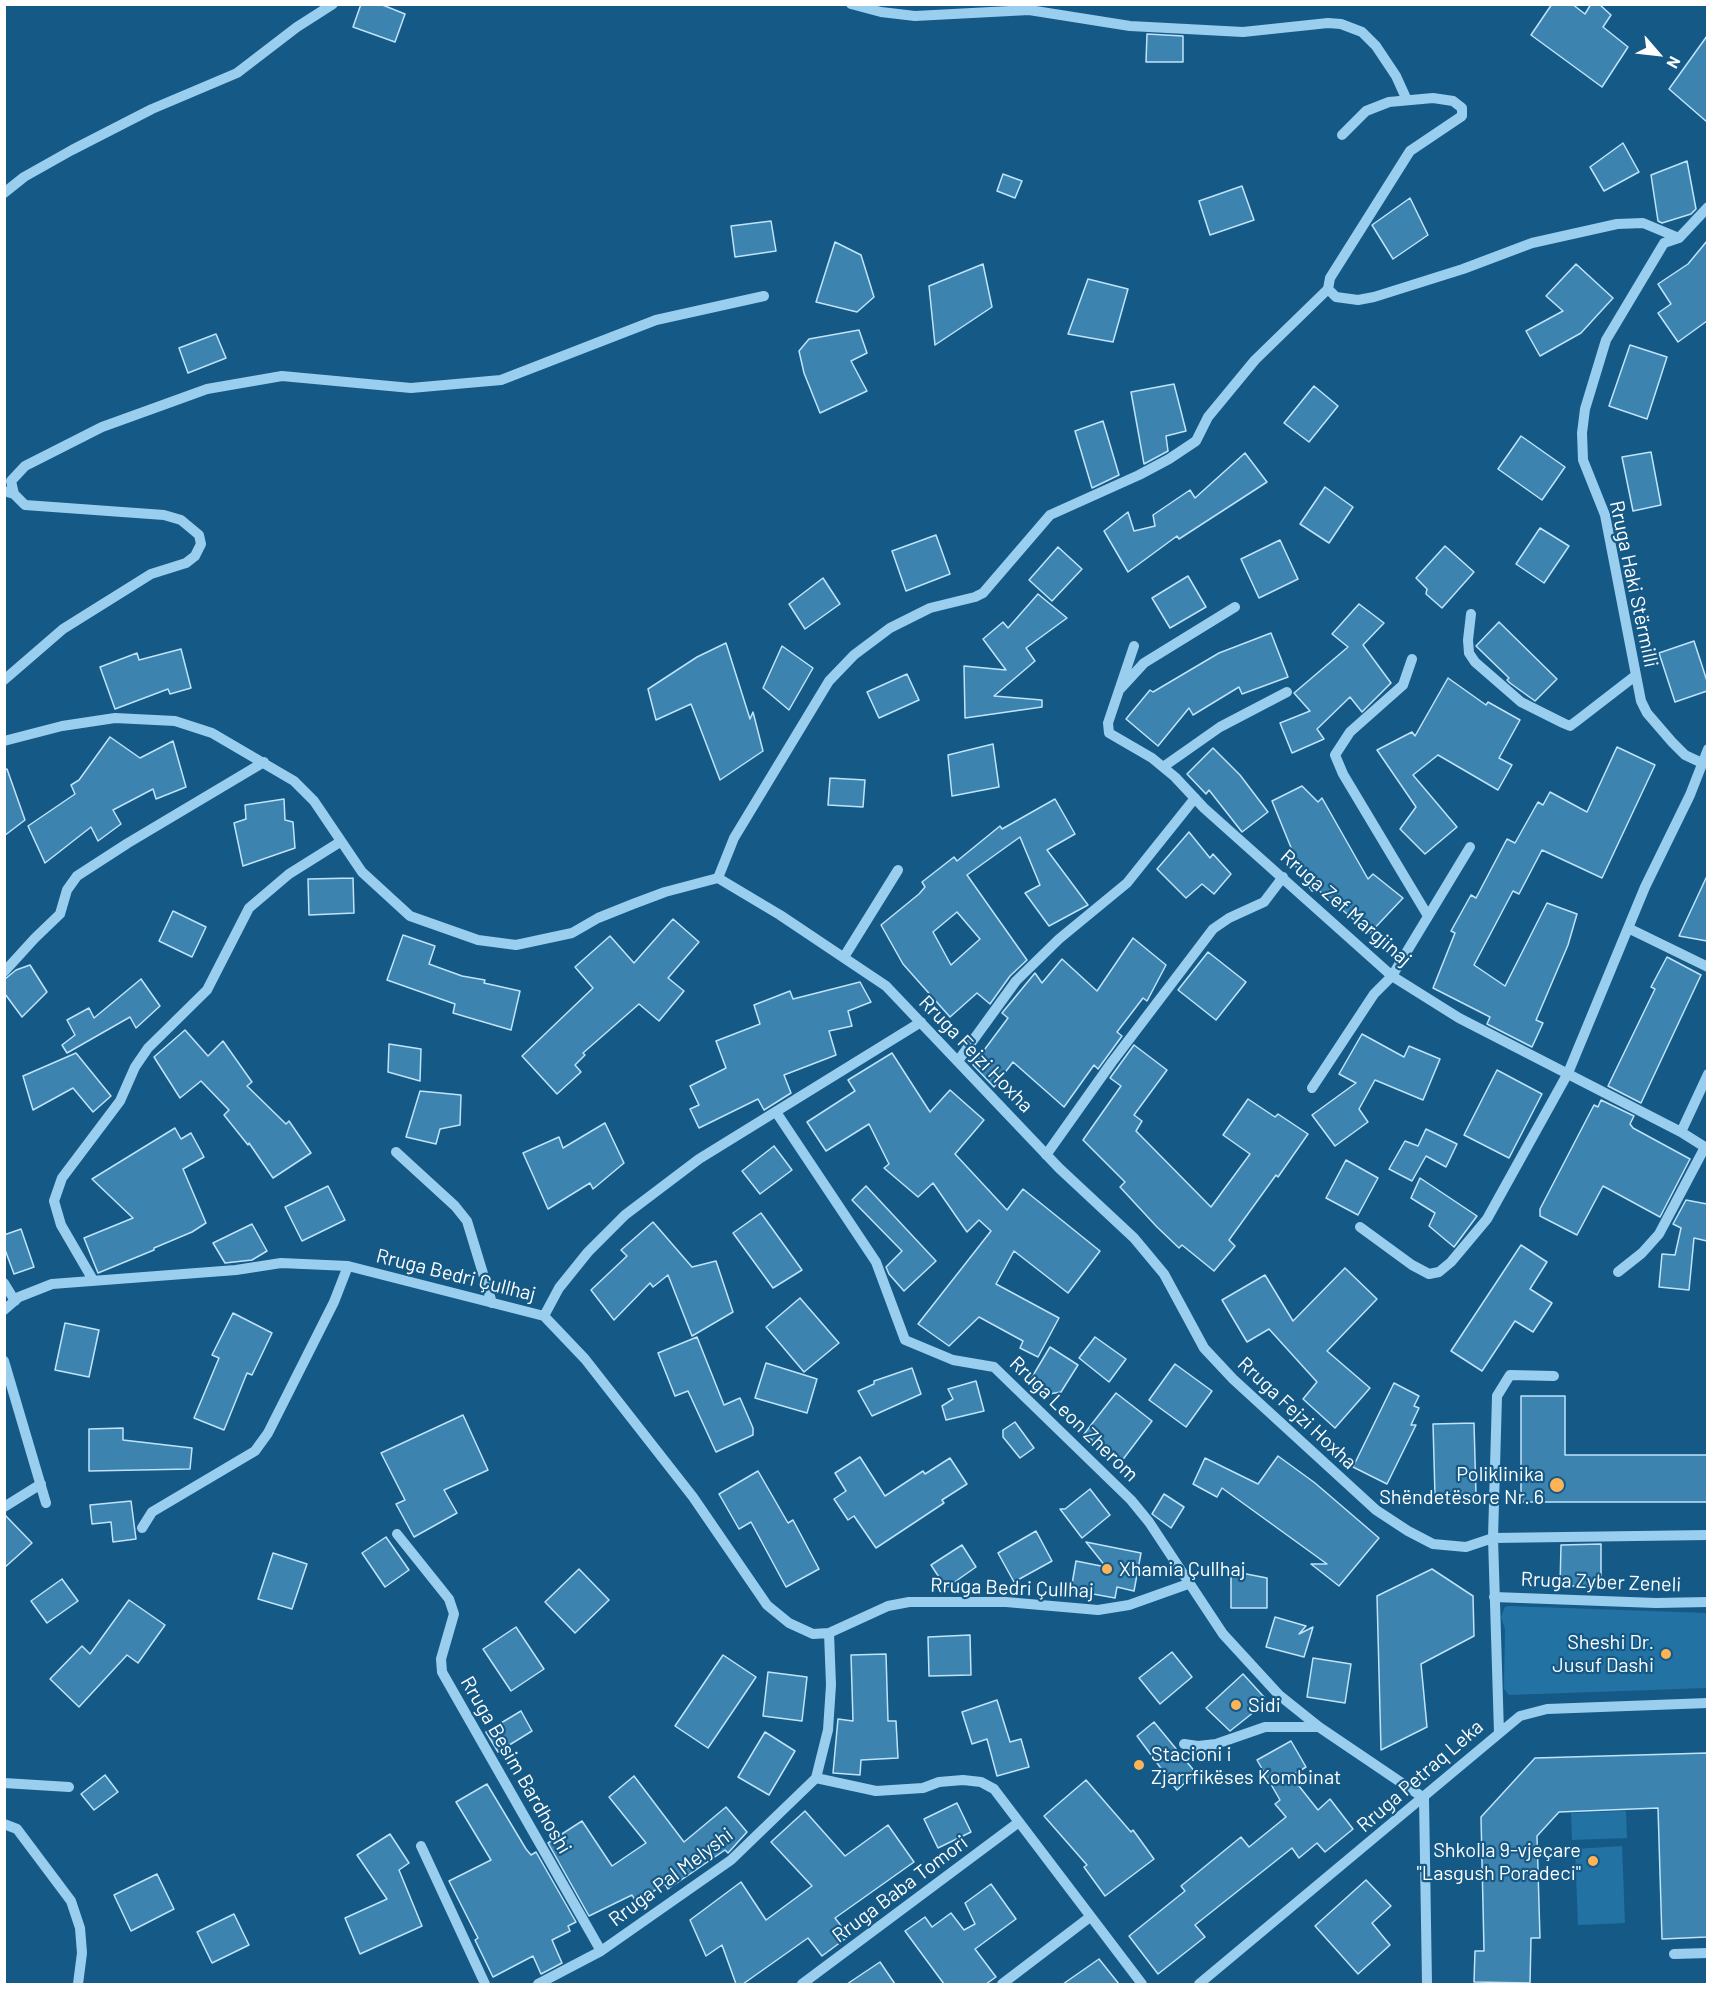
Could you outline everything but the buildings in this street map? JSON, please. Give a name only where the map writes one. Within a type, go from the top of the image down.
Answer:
[{"type":"street","points":[[4,193],[24,177],[72,150],[152,109],[237,73],[297,27],[333,4]]},
{"type":"street","points":[[851,4],[881,12],[915,16],[1029,10],[1130,26],[1243,32],[1328,23],[1341,24],[1362,32],[1376,46],[1396,76],[1406,98]]},
{"type":"street","points":[[4,741],[62,726],[115,718],[175,721],[212,733],[294,781],[314,801],[362,872],[410,916],[468,937],[516,945],[572,933],[598,918],[644,900],[718,878],[734,838],[796,732],[829,681],[854,655],[890,628],[930,608],[983,593],[1050,515],[1131,479],[1169,459],[1196,441],[1208,417],[1255,360],[1328,289],[1330,278],[1410,151],[1462,116],[1462,108],[1454,101],[1406,98],[1366,111],[1342,135]]},
{"type":"street","name":"Rruga Haki Stërmilli","points":[[1702,763],[1685,755],[1647,713],[1635,676],[1608,525],[1583,460],[1582,433],[1585,409],[1606,340],[1664,243],[1679,238],[1707,207]]},
{"type":"street","points":[[1328,289],[1336,297],[1358,300],[1374,297],[1463,269],[1532,243],[1617,224],[1643,223],[1679,238]]},
{"type":"street","points":[[4,680],[63,629],[152,574],[186,563],[195,556],[201,544],[199,535],[181,520],[164,515],[25,505],[9,493],[11,481],[25,466],[102,427],[207,389],[282,376],[411,388],[501,380],[656,320],[764,296]]},
{"type":"street","points":[[1117,693],[1144,663],[1235,607]]},
{"type":"street","points":[[1471,614],[1469,653],[1475,662],[1521,702],[1570,726],[1635,676]]},
{"type":"street","points":[[1117,693],[1134,646]]},
{"type":"street","points":[[1412,658],[1403,685],[1350,732],[1335,755],[1343,774],[1428,916]]},
{"type":"street","points":[[1163,767],[1220,727],[1287,692]]},
{"type":"street","name":"Rruga Zef Margjinaj","points":[[1117,693],[1108,723],[1109,733],[1146,754],[1163,767],[1392,975],[1459,1018],[1681,1132],[1706,1148]]},
{"type":"street","points":[[1360,1227],[1412,1265],[1429,1274],[1438,1272],[1469,1242],[1487,1219],[1568,1073],[1628,928],[1707,749]]},
{"type":"street","points":[[4,972],[60,914],[68,890],[77,876],[264,762]]},
{"type":"street","points":[[958,1060],[1016,981],[1059,939],[1127,883],[1195,798]]},
{"type":"street","points":[[93,1280],[61,1226],[54,1201],[62,1178],[120,1101],[135,1067],[148,1048],[207,990],[249,908],[290,874],[340,842]]},
{"type":"street","points":[[1312,1088],[1374,994],[1392,975],[1470,847]]},
{"type":"street","points":[[844,957],[898,870]]},
{"type":"street","name":"Rruga Fejzi Hoxha","points":[[718,878],[886,986],[1046,1155],[1134,1238],[1164,1274],[1182,1311],[1211,1356],[1233,1379],[1376,1509],[1433,1544],[1466,1546],[1493,1538]]},
{"type":"street","points":[[1046,1155],[1112,1062],[1213,929],[1229,918],[1264,902],[1283,878]]},
{"type":"street","points":[[1628,928],[1707,967]]},
{"type":"street","points":[[544,1316],[559,1288],[588,1252],[625,1215],[699,1159],[921,1022]]},
{"type":"street","points":[[1681,1132],[1707,1074]]},
{"type":"street","name":"Rruga Leon Zherom","points":[[776,1112],[876,1262],[905,1340],[953,1360],[994,1367],[1131,1500],[1149,1522],[1188,1584]]},
{"type":"street","points":[[1618,1272],[1642,1253],[1659,1234],[1706,1148]]},
{"type":"street","points":[[396,1152],[455,1206],[467,1221],[492,1303]]},
{"type":"street","name":"Rruga Bedri Çullhaj","points":[[4,1310],[15,1301],[52,1284],[236,1270],[282,1263],[348,1266],[544,1316],[585,1359],[693,1497],[767,1605],[801,1630],[813,1634],[829,1632],[888,1606],[909,1602],[1006,1602],[1098,1610],[1128,1605],[1188,1584]]},
{"type":"street","points":[[142,1528],[152,1512],[255,1451],[268,1433],[334,1302],[348,1266]]},
{"type":"street","points":[[4,1283],[15,1301]]},
{"type":"street","points":[[4,1361],[46,1503]]},
{"type":"street","points":[[1499,1733],[1493,1538],[1497,1396],[1510,1375],[1554,1376]]},
{"type":"street","points":[[4,1507],[41,1484]]},
{"type":"street","name":"Rruga Besim Bardhoshi","points":[[397,1534],[449,1599],[454,1614],[441,1659],[442,1672],[601,1951]]},
{"type":"street","points":[[1493,1538],[1707,1535]]},
{"type":"street","points":[[1188,1584],[1223,1634],[1249,1665],[1279,1695],[1319,1727],[1424,1798],[1427,1984]]},
{"type":"street","name":"Rruga Zyber Zeneli","points":[[1494,1597],[1656,1603],[1707,1602]]},
{"type":"street","points":[[829,1632],[831,1685],[828,1730],[816,1778],[876,1791],[923,1788],[939,1782],[981,1782],[994,1789],[1142,1984]]},
{"type":"street","name":"Rruga Petraq Leka","points":[[1199,1984],[1499,1733],[1533,1711],[1707,1703]]},
{"type":"street","points":[[1184,1744],[1198,1746],[1216,1744],[1265,1727],[1319,1727]]},
{"type":"street","name":"Rruga Pal Melyshi","points":[[538,1984],[601,1951],[730,1860],[816,1778]]},
{"type":"street","points":[[4,1783],[69,1787]]},
{"type":"street","name":"Rruga Baba Tomori","points":[[802,1984],[1018,1822]]},
{"type":"street","points":[[4,1824],[17,1829],[71,1901],[80,1928],[82,1953],[78,1984]]},
{"type":"street","points":[[421,1846],[485,1984]]},
{"type":"street","points":[[1002,1984],[1090,1917]]},
{"type":"street","points":[[1674,1954],[1707,1953]]},
{"type":"shaded area","points":[[1505,1607],[1707,1613],[1707,1688],[1509,1695],[1504,1689],[1505,1629],[1501,1617]]},
{"type":"shaded area","points":[[1626,1811],[1627,1838],[1572,1840],[1571,1813]]},
{"type":"shaded area","points":[[1622,1846],[1625,1923],[1578,1925],[1575,1849]]},
{"type":"place","name":"Poliklinika Shëndetësore Nr. 6","points":[[1557,1485]]},
{"type":"place","name":"Xhamia Çullhaj","points":[[1107,1569]]},
{"type":"place","name":"Sheshi Dr. Jusuf Dashi","points":[[1666,1654]]},
{"type":"place","name":"Sidi","points":[[1236,1705]]},
{"type":"place","name":"Stacioni i Zjarrfikëses Kombinat","points":[[1139,1765]]},
{"type":"place","name":"Shkolla 9-vjeçare \"Lasgush Poradeci\"","points":[[1593,1861]]}]
